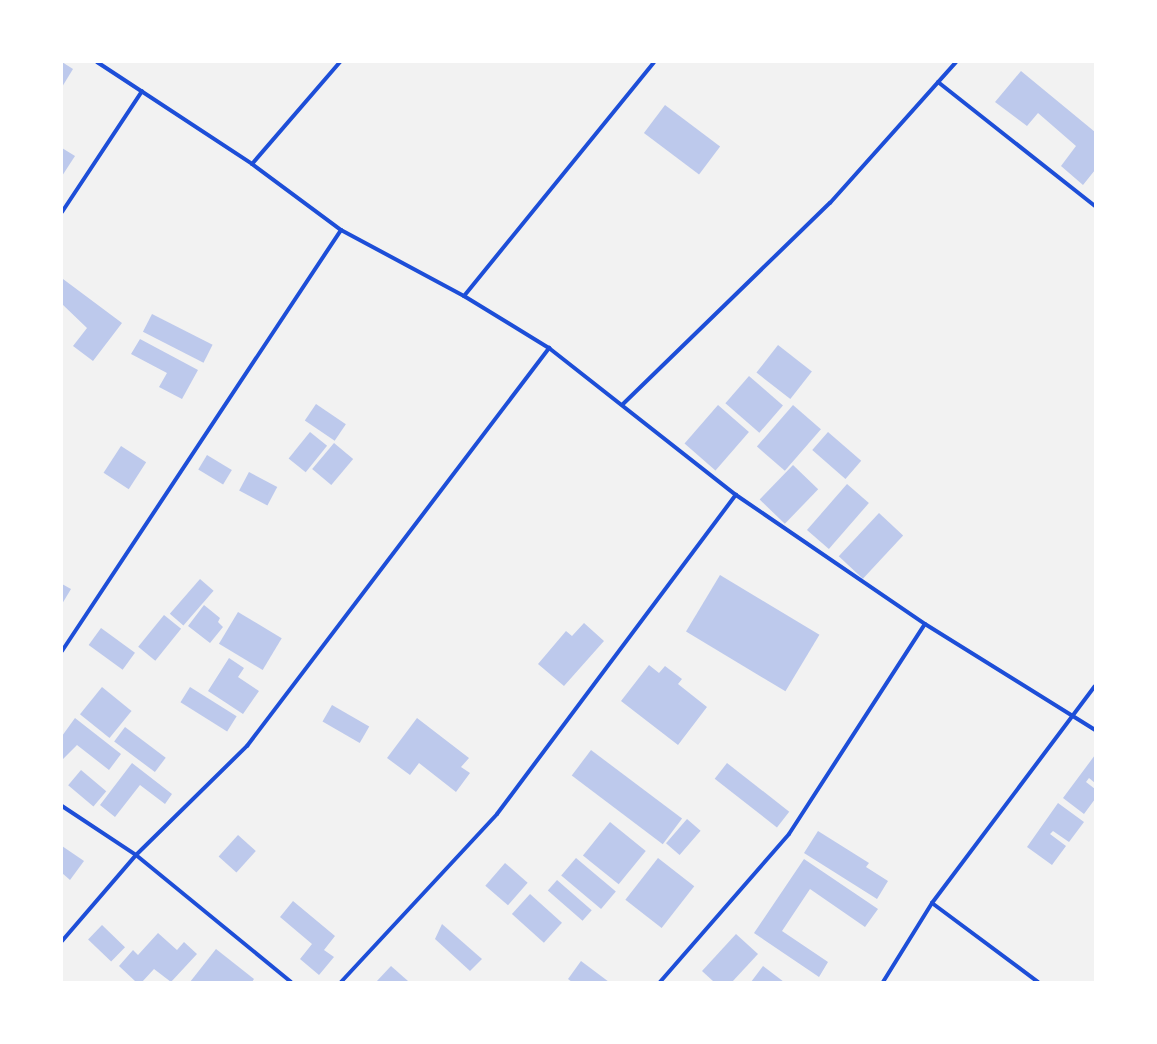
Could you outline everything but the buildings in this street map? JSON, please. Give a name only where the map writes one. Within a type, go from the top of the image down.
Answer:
[{"type":"street","points":[[98,62],[252,164],[341,230],[464,296],[549,348],[736,495],[925,624],[1095,730]]},
{"type":"street","points":[[252,164],[340,62]]},
{"type":"street","points":[[464,296],[654,62]]},
{"type":"street","points":[[622,404],[830,202],[956,62]]},
{"type":"street","points":[[938,82],[1095,206]]},
{"type":"street","points":[[62,212],[142,91]]},
{"type":"street","points":[[62,651],[341,230]]},
{"type":"street","points":[[62,941],[136,855],[247,746],[549,348]]},
{"type":"street","points":[[341,982],[497,814],[736,495]]},
{"type":"street","points":[[660,982],[789,834],[925,624]]},
{"type":"street","points":[[883,982],[932,903],[1095,686]]},
{"type":"street","points":[[62,806],[136,855],[291,982]]},
{"type":"street","points":[[932,903],[1038,982]]}]
